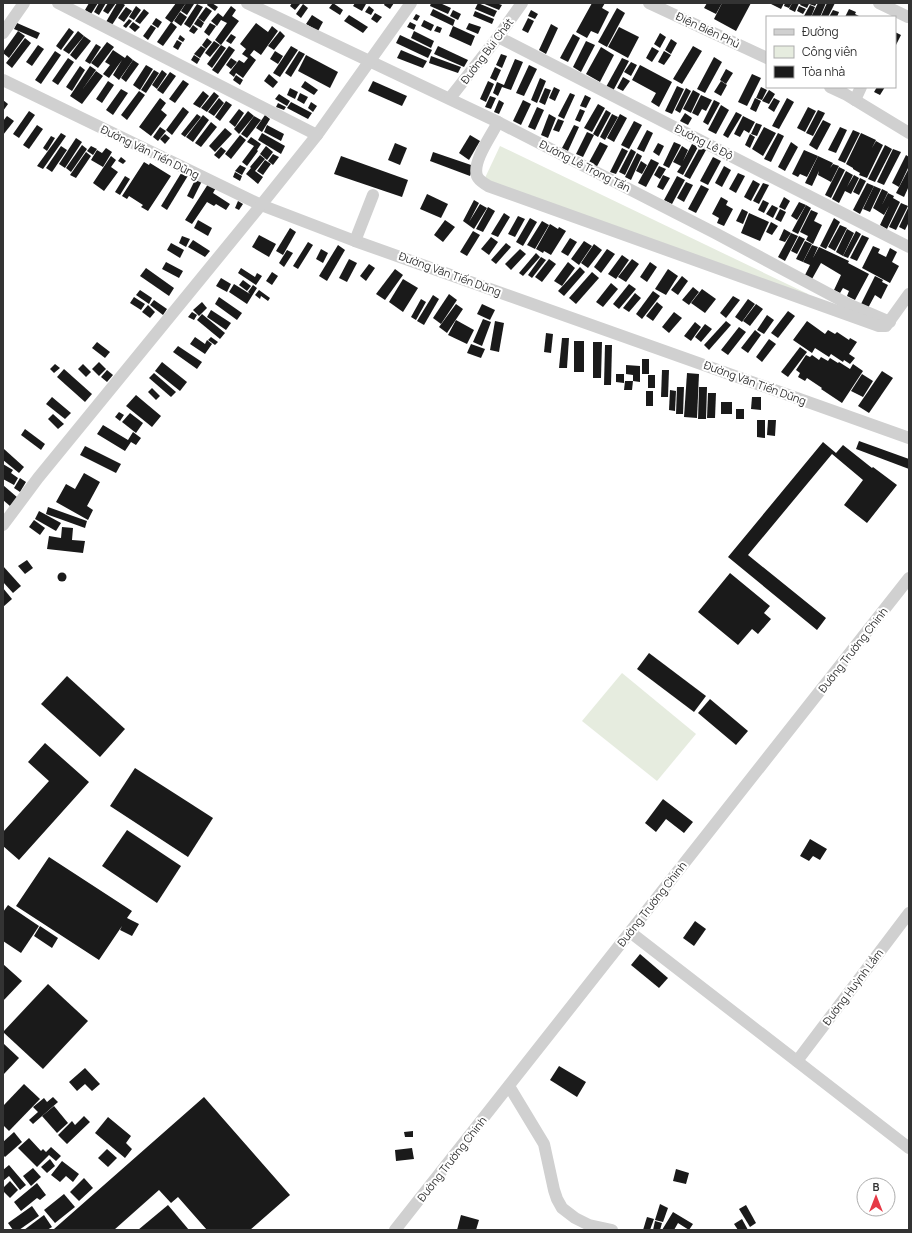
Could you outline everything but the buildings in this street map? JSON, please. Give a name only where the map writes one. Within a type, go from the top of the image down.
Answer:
[{"type":"street","points":[[3,33],[24,3]]},
{"type":"street","points":[[58,3],[317,135]]},
{"type":"street","name":"Đường Lê Trọng Tấn","points":[[246,3],[450,98],[715,233],[848,304],[890,322]]},
{"type":"street","points":[[3,525],[38,478],[317,135],[411,3]]},
{"type":"street","name":"Đường Bùi Chát","points":[[450,98],[498,37],[522,3]]},
{"type":"street","name":"Điện Biên Phủ","points":[[649,3],[766,58]]},
{"type":"street","points":[[879,3],[900,16]]},
{"type":"street","name":"Đường Lê Độ","points":[[498,37],[909,247]]},
{"type":"street","name":"Đường Văn Tiến Dũng","points":[[3,80],[261,205],[355,241],[909,438]]},
{"type":"street","points":[[832,88],[855,100],[909,133]]},
{"type":"street","points":[[855,100],[861,88]]},
{"type":"street","points":[[498,122],[478,160],[476,168],[477,176],[488,186],[869,324],[886,326],[909,294]]},
{"type":"street","points":[[355,241],[373,195]]},
{"type":"street","name":"Đường Trường Chinh","points":[[395,1230],[909,578]]},
{"type":"street","name":"Đường Huỳnh Lắm","points":[[797,1060],[909,913]]},
{"type":"street","points":[[630,932],[909,1148]]},
{"type":"street","points":[[509,1086],[544,1144],[554,1190],[562,1208],[568,1214],[582,1222],[612,1230]]},
{"type":"green space","points":[[500,146],[808,294],[806,298],[484,180]]},
{"type":"green space","points":[[622,673],[696,734],[657,781],[582,721]]}]
